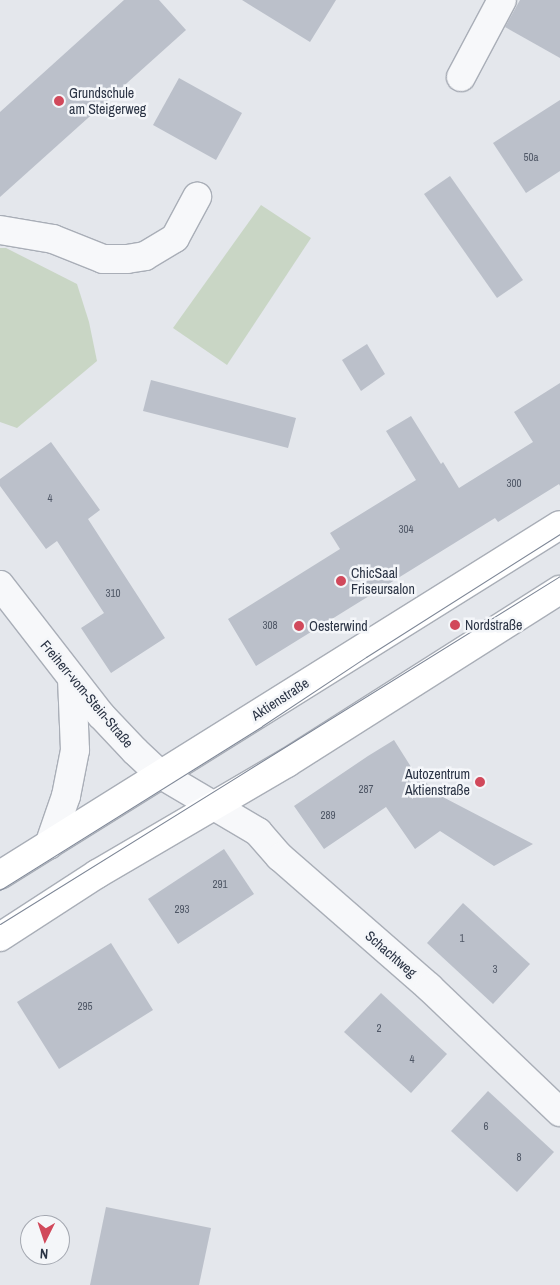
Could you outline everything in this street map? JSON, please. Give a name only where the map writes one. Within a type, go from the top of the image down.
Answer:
[{"type":"main road","name":"Aktienstraße","points":[[0,875],[560,524]]},
{"type":"main road","points":[[0,937],[97,874],[286,763],[560,590]]},
{"type":"street","points":[[461,77],[502,0]]},
{"type":"street","points":[[0,230],[53,239],[103,259],[127,259],[146,256],[175,238],[197,197]]},
{"type":"street","name":"Freiherr-vom-Stein-Straße","points":[[0,585],[101,715],[135,752],[160,774],[213,805]]},
{"type":"street","points":[[49,845],[66,796],[76,750],[72,679]]},
{"type":"street","name":"Schachtweg","points":[[213,805],[258,832],[280,857],[429,987],[560,1112]]},
{"type":"green space","points":[[261,205],[311,238],[227,365],[173,328]]},
{"type":"green space","points":[[0,248],[6,248],[77,284],[89,322],[97,361],[17,428],[0,422]]},
{"type":"building","name":"Grundschule am Steigerweg","points":[[124,0],[159,0],[186,30],[0,197],[0,112]]},
{"type":"building","points":[[242,0],[336,0],[310,42]]},
{"type":"building","points":[[520,0],[560,0],[560,58],[505,27]]},
{"type":"building","points":[[179,78],[242,113],[216,160],[153,125]]},
{"type":"building","points":[[560,100],[560,171],[526,193],[493,143]]},
{"type":"building","points":[[450,176],[523,280],[497,298],[424,194]]},
{"type":"building","points":[[367,344],[385,374],[361,391],[342,360]]},
{"type":"building","points":[[151,380],[296,418],[288,448],[143,411]]},
{"type":"building","points":[[560,383],[560,486],[559,484],[498,522],[495,518],[256,666],[228,619],[340,549],[330,533],[416,480],[386,431],[411,416],[441,464],[443,462],[459,488],[533,442],[514,412]]},
{"type":"building","points":[[51,442],[100,510],[88,519],[165,638],[111,673],[81,628],[104,613],[57,541],[46,549],[0,486],[0,479]]},
{"type":"building","points":[[394,740],[413,770],[439,795],[533,844],[494,866],[440,831],[415,849],[386,807],[324,849],[294,806]]},
{"type":"building","points":[[224,849],[254,894],[178,944],[148,899]]},
{"type":"building","points":[[463,903],[530,964],[493,1004],[427,943]]},
{"type":"building","points":[[111,943],[153,1010],[59,1069],[17,1002]]},
{"type":"building","points":[[381,993],[447,1054],[411,1093],[344,1032]]},
{"type":"building","points":[[488,1091],[554,1152],[517,1192],[451,1131]]},
{"type":"building","points":[[106,1207],[211,1228],[199,1285],[90,1285]]},
{"type":"tram line","points":[[0,890],[262,726],[366,657],[560,534]]},
{"type":"tram line","points":[[0,924],[560,576]]},
{"type":"place","name":"Grundschule am Steigerweg","points":[[59,101]]},
{"type":"place","name":"ChicSaal Friseursalon","points":[[341,581]]},
{"type":"place","name":"Nordstraße","points":[[455,625]]},
{"type":"place","name":"Oesterwind","points":[[299,626]]},
{"type":"place","name":"Autozentrum Aktienstraße","points":[[480,782]]}]
